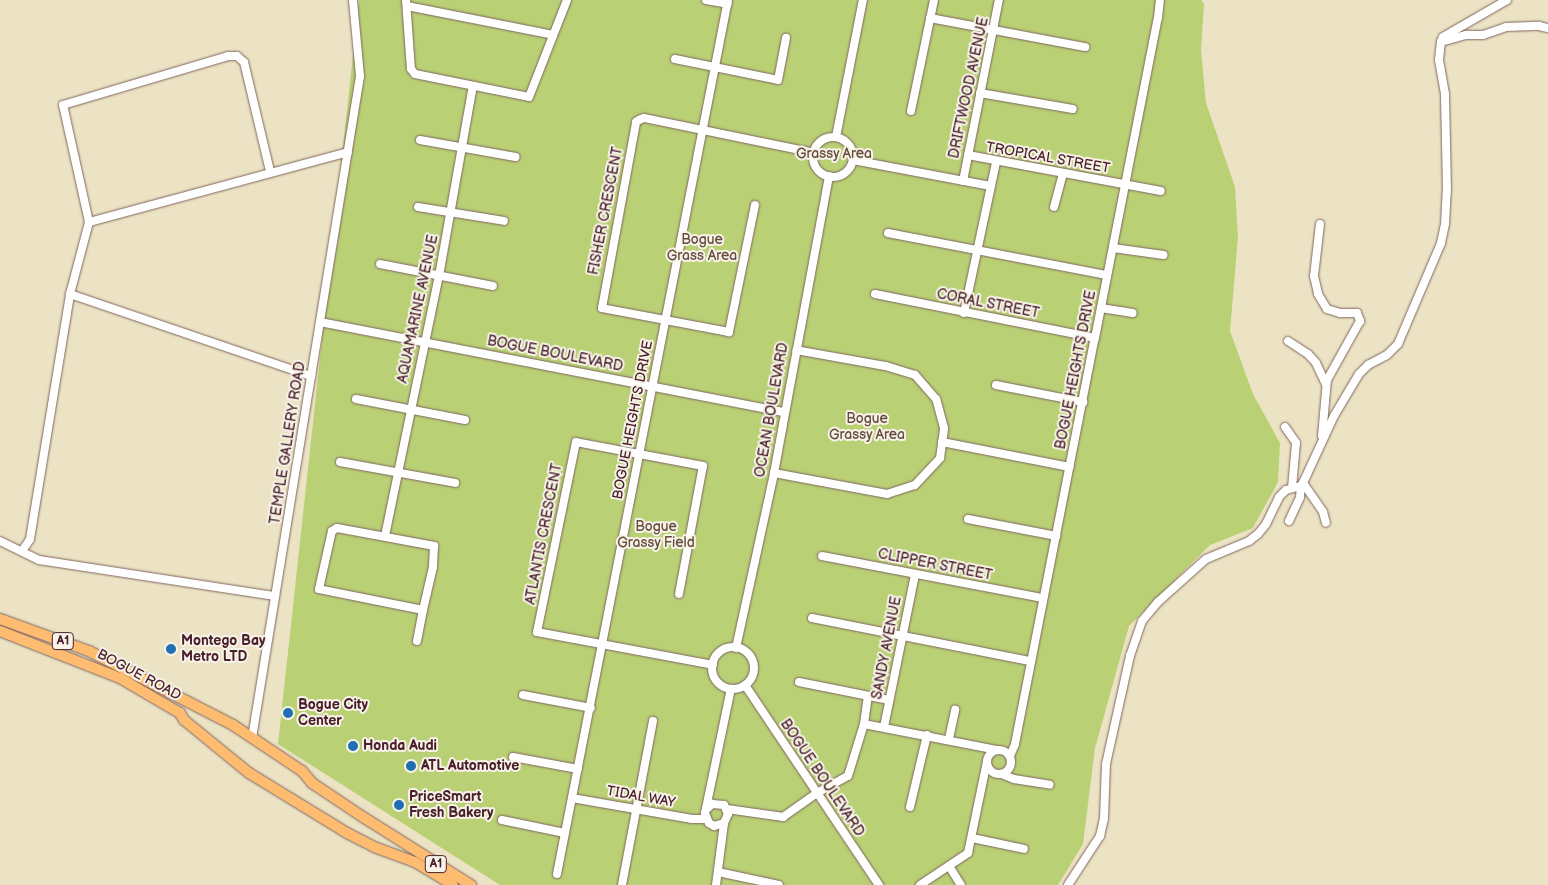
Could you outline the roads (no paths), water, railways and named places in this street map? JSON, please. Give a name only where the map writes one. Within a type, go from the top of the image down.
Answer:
[{"type":"main road","name":"BOGUE ROAD","points":[[0,619],[89,651],[233,725],[302,771],[312,783],[401,842],[471,885]]},
{"type":"main road","name":"BOGUE ROAD","points":[[0,631],[120,678],[180,713],[184,720],[249,773],[347,833],[374,847],[415,862],[452,885]]},
{"type":"street","name":"TEMPLE GALLERY ROAD","points":[[252,738],[360,76],[353,0]]},
{"type":"street","points":[[553,35],[406,3],[412,72],[530,97],[567,0]]},
{"type":"street","points":[[706,0],[728,2]]},
{"type":"street","points":[[836,137],[863,0]]},
{"type":"street","points":[[911,111],[934,0]]},
{"type":"street","name":"DRIFTWOOD AVENUE","points":[[963,181],[999,0]]},
{"type":"street","name":"BOGUE HEIGHTS DRIVE","points":[[1010,756],[1015,744],[1083,402],[1160,0]]},
{"type":"street","points":[[1289,522],[1300,497],[1302,485],[1334,416],[1359,374],[1368,365],[1387,355],[1398,344],[1441,243],[1447,192],[1445,94],[1439,60],[1443,37],[1507,0]]},
{"type":"street","name":"BOGUE HEIGHTS DRIVE","points":[[557,874],[728,2]]},
{"type":"street","points":[[930,18],[1085,47]]},
{"type":"street","points":[[1441,42],[1466,35],[1483,35],[1506,27],[1539,26],[1548,28]]},
{"type":"street","points":[[675,59],[778,80],[786,38]]},
{"type":"street","points":[[22,552],[30,539],[70,294],[89,222],[63,105],[228,56],[237,56],[244,62],[270,171]]},
{"type":"street","name":"AQUAMARINE AVENUE","points":[[384,536],[423,342],[439,276],[473,86]]},
{"type":"street","points":[[980,93],[1073,109]]},
{"type":"street","name":"FISHER CRESCENT","points":[[665,321],[602,308],[636,122],[644,118],[702,130]]},
{"type":"street","points":[[702,130],[814,153]]},
{"type":"street","points":[[830,137],[836,137],[848,143],[853,154],[853,160],[847,171],[842,175],[829,176],[819,170],[814,153],[820,142],[830,137]]},
{"type":"street","points":[[420,140],[515,157]]},
{"type":"street","points":[[89,222],[270,171],[348,152]]},
{"type":"street","name":"TROPICAL STREET","points":[[968,155],[996,162],[1161,191]]},
{"type":"street","points":[[853,160],[991,186]]},
{"type":"street","points":[[964,312],[996,162]]},
{"type":"street","points":[[1054,206],[1063,173]]},
{"type":"street","name":"OCEAN BOULEVARD","points":[[736,648],[774,473],[829,176]]},
{"type":"street","points":[[665,321],[729,332],[755,205]]},
{"type":"street","points":[[418,207],[504,221]]},
{"type":"street","points":[[1320,224],[1314,276],[1318,294],[1327,309],[1340,313],[1357,313],[1360,321],[1326,384],[1321,443]]},
{"type":"street","points":[[888,233],[1107,276]]},
{"type":"street","points":[[1113,248],[1164,256]]},
{"type":"street","points":[[380,264],[493,286]]},
{"type":"street","points":[[70,294],[312,376]]},
{"type":"street","name":"CORAL STREET","points":[[876,294],[1095,338]]},
{"type":"street","points":[[1101,308],[1132,314]]},
{"type":"street","name":"BOGUE BOULEVARD","points":[[320,322],[784,412]]},
{"type":"street","points":[[1288,341],[1308,354],[1316,363],[1326,384]]},
{"type":"street","points":[[774,473],[887,494],[915,485],[940,458],[944,428],[936,399],[916,375],[885,366],[796,350]]},
{"type":"street","points":[[996,385],[1083,402]]},
{"type":"street","points":[[356,399],[465,420]]},
{"type":"street","points":[[1285,427],[1296,444],[1292,488]]},
{"type":"street","points":[[942,442],[1070,467]]},
{"type":"street","name":"ATLANTIS CRESCENT","points":[[601,644],[537,632],[575,443],[640,454]]},
{"type":"street","points":[[640,454],[703,466],[679,594]]},
{"type":"street","points":[[340,462],[456,483]]},
{"type":"street","points":[[1068,885],[1100,836],[1104,818],[1106,764],[1130,656],[1142,621],[1158,602],[1206,559],[1249,541],[1258,534],[1266,524],[1279,497],[1286,490],[1302,485]]},
{"type":"street","points":[[1302,485],[1323,512],[1326,523]]},
{"type":"street","points":[[968,519],[1056,536]]},
{"type":"street","points":[[417,641],[424,610],[433,567],[434,546],[334,529],[320,589],[424,610]]},
{"type":"street","points":[[0,542],[39,560],[275,596]]},
{"type":"street","name":"CLIPPER STREET","points":[[822,556],[1043,598]]},
{"type":"street","name":"SANDY AVENUE","points":[[884,727],[914,575]]},
{"type":"street","points":[[812,618],[1030,661]]},
{"type":"street","points":[[601,644],[712,665]]},
{"type":"street","points":[[736,648],[748,655],[753,667],[753,674],[745,685],[731,689],[719,684],[712,672],[712,665],[724,650],[736,648]]},
{"type":"street","points":[[799,682],[889,700]]},
{"type":"street","name":"BOGUE BOULEVARD","points":[[745,685],[879,885]]},
{"type":"street","points":[[724,823],[714,826],[706,818],[731,689]]},
{"type":"street","points":[[523,695],[590,708]]},
{"type":"street","points":[[708,808],[718,803],[726,809],[783,817],[817,793],[848,776],[864,724],[868,696]]},
{"type":"street","points":[[949,739],[955,710]]},
{"type":"street","points":[[622,885],[653,722]]},
{"type":"street","points":[[864,724],[984,746],[1010,756],[1011,763],[1001,772],[982,780]]},
{"type":"street","points":[[910,807],[927,735]]},
{"type":"street","points":[[920,885],[968,853],[987,759],[998,750],[1015,744]]},
{"type":"street","points":[[984,746],[988,768],[1014,779],[1050,785]]},
{"type":"street","points":[[513,757],[578,769]]},
{"type":"street","name":"TIDAL WAY","points":[[572,798],[692,819],[706,818]]},
{"type":"street","points":[[716,885],[724,823],[728,817],[726,809]]},
{"type":"street","points":[[502,820],[565,833]]},
{"type":"street","points":[[972,838],[1024,849]]},
{"type":"street","points":[[948,866],[961,885]]},
{"type":"street","points":[[718,872],[779,885]]},
{"type":"place","name":"Montego Bay Metro LTD","points":[[171,649]]},
{"type":"place","name":"Bogue City Center","points":[[288,713]]},
{"type":"place","name":"Honda Audi","points":[[353,746]]},
{"type":"place","name":"ATL Automotive","points":[[411,766]]},
{"type":"place","name":"PriceSmart Fresh Bakery","points":[[399,805]]},
{"type":"park label","name":"Grassy Area","points":[[834,154]]},
{"type":"park label","name":"Bogue Grass Area","points":[[702,248]]},
{"type":"park label","name":"Bogue Grassy Area","points":[[867,428]]},
{"type":"park label","name":"Bogue Grassy Field","points":[[656,536]]}]
